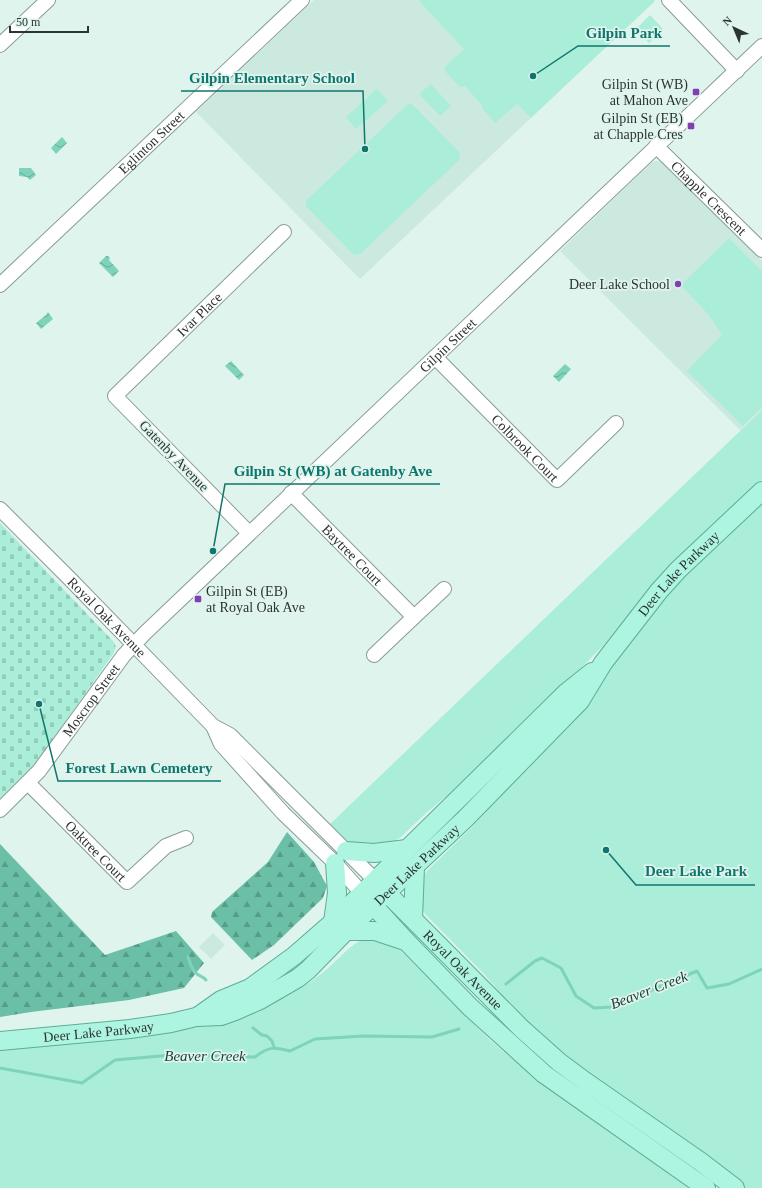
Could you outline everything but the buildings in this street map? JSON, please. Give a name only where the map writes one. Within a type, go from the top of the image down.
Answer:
[{"type":"main road","name":"Deer Lake Parkway","points":[[381,886],[415,867],[465,819],[580,701],[603,663],[668,580],[762,490]]},
{"type":"main road","name":"Deer Lake Parkway","points":[[0,1041],[130,1029],[172,1023],[196,1017],[221,1000],[250,988],[294,956],[340,926],[381,886],[407,849],[567,692],[603,663]]},
{"type":"main road","points":[[406,941],[375,931],[340,926],[336,893],[341,857],[407,849]]},
{"type":"main road","points":[[413,918],[415,867]]},
{"type":"main road","name":"Royal Oak Avenue","points":[[381,886],[522,1029],[559,1062],[701,1162],[735,1188]]},
{"type":"main road","name":"Royal Oak Avenue","points":[[368,899],[406,941],[470,1007],[544,1074],[706,1188]]},
{"type":"street","points":[[0,46],[48,0]]},
{"type":"street","name":"Eglinton Street","points":[[2,280],[302,0]]},
{"type":"street","points":[[669,0],[737,71]]},
{"type":"street","name":"Gilpin Street","points":[[134,644],[762,46]]},
{"type":"street","name":"Chapple Crescent","points":[[656,146],[762,250]]},
{"type":"street","name":"Ivar Place","points":[[115,396],[284,232]]},
{"type":"street","name":"Colbrook Court","points":[[435,357],[557,480],[616,423]]},
{"type":"street","name":"Gatenby Avenue","points":[[115,396],[249,533]]},
{"type":"street","name":"Baytree Court","points":[[291,494],[414,617]]},
{"type":"street","name":"Royal Oak Avenue","points":[[0,509],[213,726],[221,744],[283,813],[381,886]]},
{"type":"street","points":[[374,656],[444,589]]},
{"type":"street","name":"Moscrop Street","points":[[0,810],[28,783],[58,746],[124,655],[134,644]]},
{"type":"street","name":"Oaktree Court","points":[[28,783],[127,882],[166,846],[186,838]]},
{"type":"street","name":"Royal Oak Avenue","points":[[341,857],[368,899]]},
{"type":"shaded area","points":[[314,0],[418,0],[531,118],[360,279],[196,112]]},
{"type":"shaded area","name":"Deer Lake School","points":[[660,161],[664,164],[762,261],[762,410],[740,430],[560,251],[651,163]]},
{"type":"shaded area","points":[[213,933],[225,945],[211,959],[199,947]]},
{"type":"green space","points":[[418,0],[655,1],[531,118],[517,104],[495,123],[482,108],[482,105],[465,86],[460,87],[445,71],[445,67],[464,49]]},
{"type":"green space","points":[[650,15],[663,29],[649,43],[636,29]]},
{"type":"green space","points":[[431,84],[451,106],[440,116],[419,94]]},
{"type":"green space","points":[[377,89],[388,101],[356,129],[346,117]]},
{"type":"green space","points":[[408,104],[412,104],[460,153],[459,160],[360,254],[354,255],[306,206],[306,201]]},
{"type":"green space","points":[[729,238],[762,271],[762,407],[743,426],[687,371],[722,335],[709,315],[681,285]]},
{"type":"green space","points":[[762,410],[762,480],[671,567],[602,647],[475,773],[426,813],[401,837],[386,846],[350,843],[329,825]]},
{"type":"green space","points":[[762,500],[762,1188],[745,1188],[625,1102],[535,1034],[484,974],[426,915],[419,904],[423,876],[427,871],[471,828],[582,705],[601,682],[667,592]]},
{"type":"green space","points":[[0,523],[113,641],[116,647],[113,654],[39,760],[0,801]]},
{"type":"green space","points":[[287,832],[314,862],[327,886],[323,898],[274,945],[252,960],[211,917],[212,912],[268,862]]},
{"type":"green space","points":[[0,844],[105,955],[176,931],[204,963],[184,988],[129,1000],[0,1017]]},
{"type":"green space","points":[[368,937],[394,944],[490,1040],[524,1069],[694,1188],[0,1188],[0,1047],[174,1031],[231,1019],[268,1005],[302,987],[321,974],[355,944]]},
{"type":"water","points":[[62,137],[67,143],[56,154],[51,148]]},
{"type":"water","points":[[19,168],[31,168],[36,175],[30,180],[27,177],[19,176]]},
{"type":"water","points":[[106,256],[110,258],[109,260],[119,271],[113,277],[99,263]]},
{"type":"water","points":[[48,312],[53,319],[41,329],[36,323]]},
{"type":"water","points":[[231,361],[244,375],[239,380],[225,366]]},
{"type":"water","points":[[565,364],[571,369],[559,382],[553,376]]},
{"type":"waterway","points":[[188,957],[194,971],[206,980]]},
{"type":"waterway","name":"Beaver Creek","points":[[506,984],[535,961],[542,958],[561,968],[576,996],[594,1008],[611,1007],[697,971],[707,988],[729,984],[762,969]]},
{"type":"waterway","points":[[253,1028],[262,1035],[267,1036],[272,1041],[274,1047]]},
{"type":"waterway","name":"Beaver Creek","points":[[0,1068],[82,1083],[115,1060],[172,1055],[255,1057],[272,1048],[290,1051],[315,1039],[363,1036],[432,1037],[459,1029]]},
{"type":"place","name":"Gilpin Park","points":[[533,76]]},
{"type":"place","name":"Gilpin St (WB) at Mahon Ave","points":[[696,92]]},
{"type":"place","name":"Gilpin St (EB) at Chapple Cres","points":[[691,126]]},
{"type":"place","name":"Gilpin Elementary School","points":[[365,149]]},
{"type":"place","name":"Deer Lake School","points":[[678,284]]},
{"type":"place","name":"Gilpin St (WB) at Gatenby Ave","points":[[213,551]]},
{"type":"place","name":"Gilpin St (EB) at Royal Oak Ave","points":[[198,599]]},
{"type":"place","name":"Forest Lawn Cemetery","points":[[39,704]]},
{"type":"place","name":"Deer Lake Park","points":[[606,850]]}]
